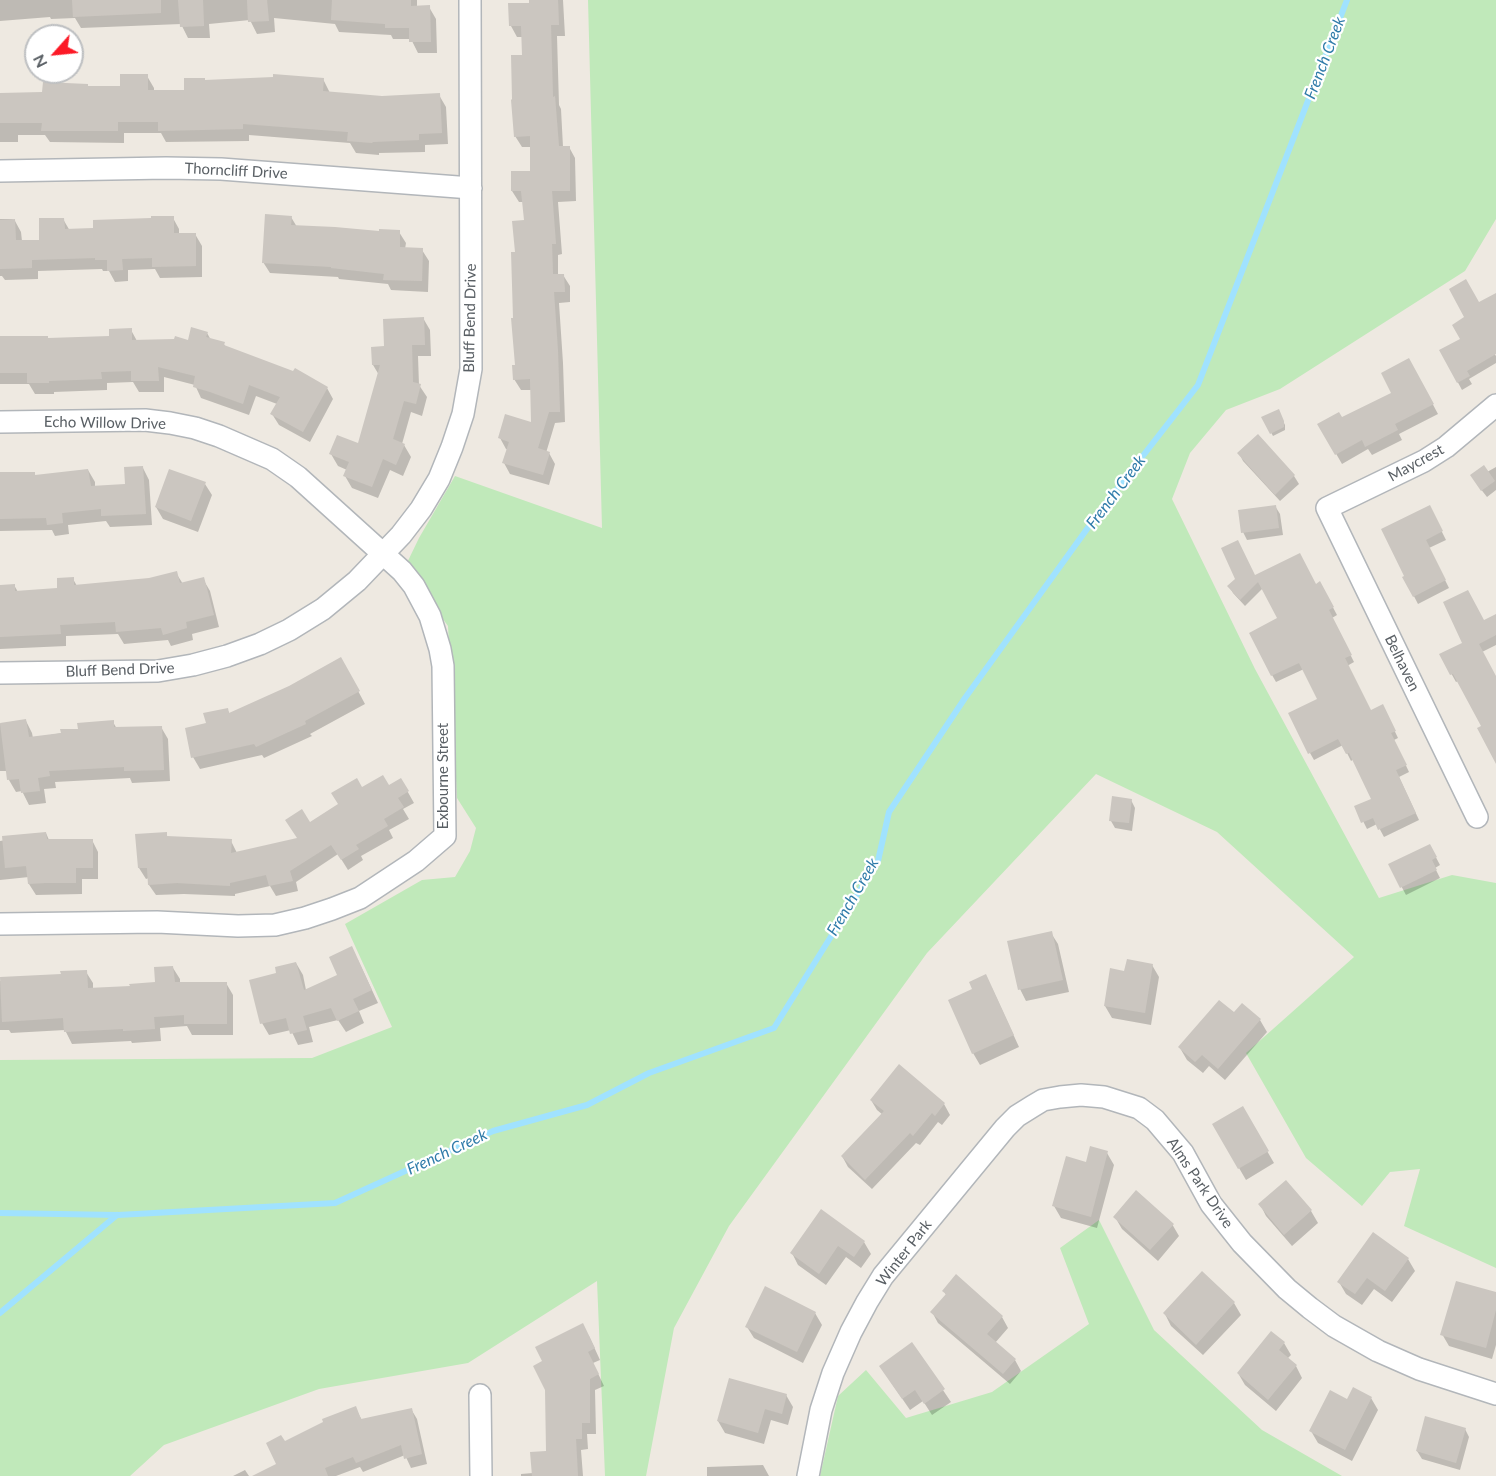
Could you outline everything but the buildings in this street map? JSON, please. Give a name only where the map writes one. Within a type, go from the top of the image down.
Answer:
[{"type":"street","name":"Bluff Bend Drive","points":[[0,673],[158,671],[227,656],[260,644],[289,630],[323,609],[384,554],[421,509],[452,447],[463,414],[471,369],[470,0]]},
{"type":"street","name":"Thorncliff Drive","points":[[0,171],[221,169],[471,188]]},
{"type":"street","name":"Maycrest","points":[[1327,508],[1424,461],[1446,447],[1496,405]]},
{"type":"street","name":"Echo Willow Drive","points":[[0,422],[145,420],[195,428],[219,436],[272,459],[298,477],[384,554]]},
{"type":"street","name":"Belhaven","points":[[1327,508],[1476,817]]},
{"type":"street","name":"Exbourne Street","points":[[0,924],[157,922],[238,926],[275,925],[305,918],[360,898],[416,861],[445,836],[440,649],[423,600],[402,571],[384,554]]},
{"type":"street","name":"Alms Park Drive","points":[[1081,1095],[1104,1097],[1139,1108],[1155,1120],[1183,1153],[1212,1204],[1242,1243],[1287,1289],[1334,1326],[1378,1351],[1419,1369],[1496,1394]]},
{"type":"street","name":"Winter Park","points":[[808,1476],[821,1410],[833,1373],[851,1332],[884,1276],[1017,1116],[1043,1100],[1081,1095]]},
{"type":"street","points":[[480,1395],[481,1476]]},
{"type":"green space","points":[[588,0],[1496,0],[1496,219],[1465,271],[1280,389],[1226,410],[1190,453],[1172,499],[1255,669],[1379,898],[1452,875],[1496,883],[1496,1268],[1404,1226],[1420,1169],[1390,1172],[1362,1206],[1306,1158],[1246,1053],[1354,957],[1217,832],[1096,774],[927,953],[729,1226],[674,1328],[646,1476],[605,1476],[597,1281],[468,1363],[319,1389],[164,1445],[130,1476],[0,1476],[0,1060],[312,1058],[392,1027],[345,924],[422,880],[455,877],[470,851],[476,828],[457,798],[448,626],[405,567],[455,476],[602,528]]},
{"type":"green space","points":[[1099,1220],[1154,1330],[1262,1430],[1342,1476],[820,1476],[838,1396],[866,1370],[906,1418],[992,1392],[1089,1324],[1060,1248]]},
{"type":"waterway","name":"French Creek","points":[[0,1213],[118,1215],[335,1203],[493,1131],[587,1105],[649,1073],[774,1028],[878,861],[889,812],[965,698],[1100,511],[1198,385],[1347,0]]},
{"type":"waterway","points":[[0,1313],[117,1215]]}]
